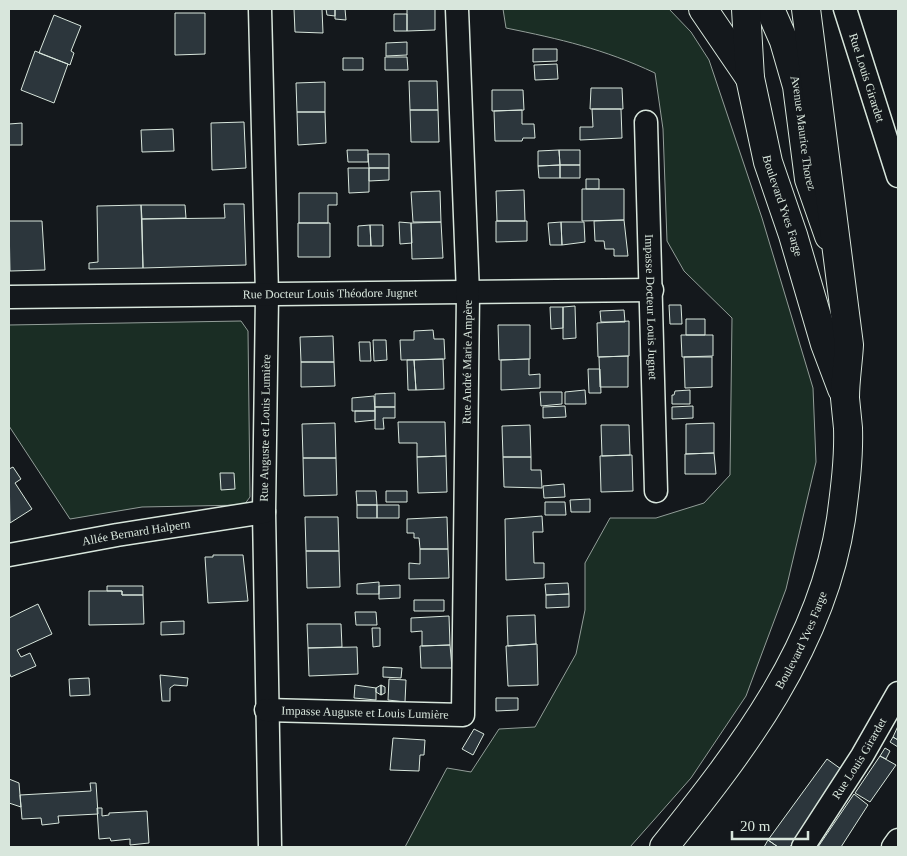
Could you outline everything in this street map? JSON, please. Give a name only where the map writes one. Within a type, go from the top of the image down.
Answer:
[{"type":"main road","points":[[703,9],[750,78]]},
{"type":"main road","name":"Boulevard Yves Farge","points":[[746,9],[750,78],[768,162],[793,235],[825,344],[846,398]]},
{"type":"main road","name":"Avenue Maurice Thorez","points":[[770,9],[784,40],[797,86],[809,179],[836,257]]},
{"type":"main road","name":"Boulevard Yves Farge","points":[[664,847],[772,701],[796,658],[821,598],[841,520],[847,462],[846,398],[849,345],[836,257],[806,9]]},
{"type":"street","name":"Rue Auguste et Louis Lumière","points":[[260,9],[266,295],[264,512],[266,710],[270,847]]},
{"type":"street","name":"Rue André Marie Ampère","points":[[458,9],[468,294],[463,715]]},
{"type":"street","name":"Rue Louis Girardet","points":[[845,9],[898,176]]},
{"type":"street","name":"Impasse Docteur Louis Jugnet","points":[[646,122],[656,492]]},
{"type":"street","name":"Rue Docteur Louis Théodore Jugnet","points":[[9,297],[468,294],[652,290]]},
{"type":"street","name":"Allée Bernard Halpern","points":[[9,555],[117,535],[264,512]]},
{"type":"street","name":"Rue Louis Girardet","points":[[803,847],[862,756],[898,693]]},
{"type":"street","name":"Impasse Auguste et Louis Lumière","points":[[266,710],[463,715]]},
{"type":"street","points":[[893,847],[898,840]]},
{"type":"green space","points":[[503,9],[669,9],[691,32],[709,60],[762,218],[813,388],[816,462],[786,589],[746,696],[691,778],[630,847],[405,847],[447,768],[471,772],[499,729],[535,727],[576,654],[585,610],[585,563],[610,518],[656,518],[704,503],[730,475],[732,318],[684,271],[667,241],[663,129],[655,73],[618,57],[582,46],[506,28]]},
{"type":"green space","points":[[241,321],[248,331],[250,497],[244,505],[142,507],[70,519],[9,426],[9,325]]},
{"type":"building","points":[[294,9],[322,9],[323,33],[295,32]]},
{"type":"building","points":[[326,9],[335,9],[335,16],[327,15]]},
{"type":"building","points":[[335,9],[345,9],[346,20],[335,19]]},
{"type":"building","points":[[407,9],[435,9],[435,30],[407,31]]},
{"type":"building","points":[[175,13],[205,13],[205,54],[175,55]]},
{"type":"building","points":[[394,14],[407,14],[407,31],[394,31]]},
{"type":"building","points":[[54,15],[81,26],[71,51],[74,53],[70,65],[39,53]]},
{"type":"building","points":[[407,42],[407,55],[386,56],[386,43]]},
{"type":"building","points":[[533,49],[557,49],[557,61],[533,62]]},
{"type":"building","points":[[35,51],[68,64],[54,103],[21,90]]},
{"type":"building","points":[[385,57],[407,57],[408,70],[385,70]]},
{"type":"building","points":[[343,58],[363,58],[363,70],[343,70]]},
{"type":"building","points":[[557,64],[558,79],[535,80],[534,65]]},
{"type":"building","points":[[409,81],[437,81],[438,110],[410,110]]},
{"type":"building","points":[[325,82],[325,112],[297,112],[296,83]]},
{"type":"building","points":[[591,88],[622,88],[623,109],[590,109]]},
{"type":"building","points":[[492,90],[523,90],[524,110],[492,111]]},
{"type":"building","points":[[592,109],[621,109],[622,138],[580,140],[580,127],[593,127]]},
{"type":"building","points":[[410,110],[438,110],[439,142],[411,142]]},
{"type":"building","points":[[522,110],[522,124],[534,124],[535,138],[523,138],[522,141],[495,141],[494,111]]},
{"type":"building","points":[[297,112],[325,112],[326,143],[298,145]]},
{"type":"building","points":[[244,122],[246,168],[212,170],[211,123]]},
{"type":"building","points":[[22,123],[22,145],[9,145],[9,124]]},
{"type":"building","points":[[173,129],[174,151],[142,152],[141,130]]},
{"type":"building","points":[[347,150],[368,150],[368,162],[348,162]]},
{"type":"building","points":[[559,150],[560,165],[538,166],[538,151]]},
{"type":"building","points":[[559,150],[580,150],[580,165],[560,165]]},
{"type":"building","points":[[368,154],[389,154],[389,168],[369,168]]},
{"type":"building","points":[[560,165],[560,178],[539,178],[538,166]]},
{"type":"building","points":[[560,165],[580,165],[580,178],[560,178]]},
{"type":"building","points":[[348,168],[369,168],[369,192],[349,193]]},
{"type":"building","points":[[369,168],[389,168],[389,180],[369,181]]},
{"type":"building","points":[[586,179],[599,179],[599,189],[586,189]]},
{"type":"building","points":[[582,189],[624,189],[624,220],[582,221]]},
{"type":"building","points":[[524,190],[525,221],[497,221],[496,191]]},
{"type":"building","points":[[440,191],[441,222],[413,222],[411,192]]},
{"type":"building","points":[[299,193],[337,193],[337,205],[328,205],[328,223],[299,223]]},
{"type":"building","points":[[224,204],[244,204],[246,265],[143,268],[142,219],[225,218]]},
{"type":"building","points":[[141,205],[185,205],[186,218],[142,219]]},
{"type":"building","points":[[141,205],[143,268],[89,269],[89,263],[98,262],[97,206]]},
{"type":"building","points":[[624,220],[628,256],[614,256],[614,249],[605,249],[604,241],[595,241],[594,221]]},
{"type":"building","points":[[9,221],[42,221],[45,270],[10,271]]},
{"type":"building","points":[[496,221],[527,221],[527,241],[496,242]]},
{"type":"building","points":[[399,222],[411,223],[412,243],[400,244]]},
{"type":"building","points":[[441,222],[443,258],[412,259],[411,223]]},
{"type":"building","points":[[561,222],[584,222],[585,242],[562,245]]},
{"type":"building","points":[[561,222],[562,245],[550,245],[548,223]]},
{"type":"building","points":[[298,223],[330,223],[330,257],[298,257]]},
{"type":"building","points":[[370,225],[383,225],[383,246],[371,246]]},
{"type":"building","points":[[370,225],[371,246],[358,246],[358,226]]},
{"type":"building","points":[[669,305],[681,305],[682,324],[670,324]]},
{"type":"building","points":[[575,306],[576,338],[563,339],[563,307]]},
{"type":"building","points":[[550,307],[563,307],[563,328],[551,329]]},
{"type":"building","points":[[624,310],[625,322],[601,322],[600,311]]},
{"type":"building","points":[[686,319],[705,319],[705,335],[686,335]]},
{"type":"building","points":[[629,321],[629,356],[598,357],[597,323]]},
{"type":"building","points":[[498,325],[530,325],[530,359],[499,360]]},
{"type":"building","points":[[433,330],[434,339],[444,339],[445,359],[401,360],[400,340],[414,340],[414,331]]},
{"type":"building","points":[[681,335],[713,335],[713,356],[682,357]]},
{"type":"building","points":[[333,336],[334,362],[301,362],[300,337]]},
{"type":"building","points":[[373,340],[386,340],[387,360],[374,361]]},
{"type":"building","points":[[359,342],[370,342],[371,361],[360,361]]},
{"type":"building","points":[[628,356],[628,387],[600,387],[599,357]]},
{"type":"building","points":[[684,357],[712,357],[712,387],[685,388]]},
{"type":"building","points":[[443,359],[444,389],[416,390],[414,360]]},
{"type":"building","points":[[529,359],[529,375],[540,374],[540,388],[501,390],[501,360]]},
{"type":"building","points":[[407,360],[414,360],[416,390],[408,390]]},
{"type":"building","points":[[301,362],[334,362],[335,386],[301,387]]},
{"type":"building","points":[[588,369],[600,369],[601,393],[589,393]]},
{"type":"building","points":[[585,390],[586,404],[565,404],[565,392]]},
{"type":"building","points":[[690,390],[690,404],[672,404],[672,395],[674,395],[675,391]]},
{"type":"building","points":[[540,392],[562,392],[562,404],[541,406]]},
{"type":"building","points":[[395,393],[395,407],[375,407],[375,394]]},
{"type":"building","points":[[374,396],[375,411],[352,411],[352,398]]},
{"type":"building","points":[[565,406],[566,417],[543,418],[543,407]]},
{"type":"building","points":[[693,406],[693,418],[672,419],[672,407]]},
{"type":"building","points":[[375,407],[395,407],[395,418],[383,418],[384,429],[375,429]]},
{"type":"building","points":[[355,411],[375,411],[375,420],[355,422]]},
{"type":"building","points":[[398,422],[445,422],[446,456],[417,457],[417,443],[399,443]]},
{"type":"building","points":[[335,423],[336,458],[303,458],[302,424]]},
{"type":"building","points":[[714,423],[714,453],[686,454],[686,424]]},
{"type":"building","points":[[530,425],[531,457],[503,457],[502,426]]},
{"type":"building","points":[[601,425],[629,425],[630,455],[602,456]]},
{"type":"building","points":[[714,453],[716,474],[685,474],[685,454]]},
{"type":"building","points":[[632,455],[633,491],[601,492],[600,456]]},
{"type":"building","points":[[446,456],[447,492],[418,493],[417,457]]},
{"type":"building","points":[[503,457],[531,457],[531,470],[541,470],[542,488],[504,487]]},
{"type":"building","points":[[303,458],[336,458],[337,495],[304,496]]},
{"type":"building","points":[[13,467],[21,479],[15,483],[32,509],[10,523],[9,469]]},
{"type":"building","points":[[220,473],[234,473],[235,489],[221,490]]},
{"type":"building","points":[[564,484],[565,497],[544,498],[543,486]]},
{"type":"building","points":[[356,491],[376,491],[377,505],[357,505]]},
{"type":"building","points":[[386,491],[407,491],[407,502],[386,502]]},
{"type":"building","points":[[590,499],[590,512],[571,512],[570,500]]},
{"type":"building","points":[[545,502],[565,502],[566,515],[545,515]]},
{"type":"building","points":[[357,505],[377,505],[377,518],[357,518]]},
{"type":"building","points":[[377,505],[399,505],[399,518],[377,518]]},
{"type":"building","points":[[542,516],[543,532],[533,532],[534,563],[544,563],[544,578],[506,580],[505,519]]},
{"type":"building","points":[[305,517],[338,517],[339,551],[306,551]]},
{"type":"building","points":[[447,517],[448,549],[420,549],[419,538],[414,538],[414,533],[407,533],[407,519]]},
{"type":"building","points":[[420,549],[448,549],[449,578],[409,579],[409,563],[420,564]]},
{"type":"building","points":[[306,551],[339,551],[340,587],[307,588]]},
{"type":"building","points":[[213,555],[243,555],[248,601],[208,603],[205,557],[213,557]]},
{"type":"building","points":[[379,582],[379,594],[357,594],[357,584]]},
{"type":"building","points":[[568,583],[569,594],[546,595],[545,584]]},
{"type":"building","points":[[400,585],[400,598],[379,599],[379,586]]},
{"type":"building","points":[[107,586],[143,586],[143,595],[122,595],[122,591],[107,591]]},
{"type":"building","points":[[89,591],[122,591],[122,595],[143,595],[144,624],[89,625]]},
{"type":"building","points":[[569,594],[569,607],[546,608],[546,595]]},
{"type":"building","points":[[414,600],[444,600],[444,611],[414,611]]},
{"type":"building","points":[[38,604],[52,634],[17,650],[21,657],[30,653],[36,666],[11,677],[9,672],[9,618]]},
{"type":"building","points":[[355,612],[376,612],[377,625],[356,625]]},
{"type":"building","points":[[535,615],[536,644],[508,646],[507,616]]},
{"type":"building","points":[[449,616],[450,645],[422,646],[422,631],[411,632],[411,618]]},
{"type":"building","points":[[184,621],[184,634],[161,635],[161,622]]},
{"type":"building","points":[[307,624],[341,624],[342,647],[308,648]]},
{"type":"building","points":[[372,628],[380,628],[380,646],[373,647]]},
{"type":"building","points":[[537,644],[538,685],[508,686],[506,646]]},
{"type":"building","points":[[450,645],[452,668],[421,668],[420,646]]},
{"type":"building","points":[[357,647],[358,674],[309,676],[308,648]]},
{"type":"building","points":[[383,667],[402,668],[401,678],[383,677]]},
{"type":"building","points":[[160,675],[188,678],[187,686],[174,685],[170,688],[170,701],[162,701]]},
{"type":"building","points":[[89,678],[90,695],[70,696],[69,679]]},
{"type":"building","points":[[389,679],[406,680],[405,702],[388,700]]},
{"type":"building","points":[[355,685],[376,688],[376,700],[354,698]]},
{"type":"building","points":[[381,685],[381,695],[376,692],[376,688]]},
{"type":"building","points":[[381,685],[385,687],[385,693],[381,695]]},
{"type":"building","points":[[496,698],[518,698],[518,710],[496,711]]},
{"type":"building","points":[[898,726],[898,740],[893,737]]},
{"type":"building","points":[[474,729],[484,734],[473,755],[462,749]]},
{"type":"building","points":[[893,737],[898,740],[898,747],[890,742]]},
{"type":"building","points":[[393,738],[425,740],[424,755],[420,755],[419,771],[390,770]]},
{"type":"building","points":[[885,748],[890,751],[886,759],[880,756]]},
{"type":"building","points":[[880,756],[896,765],[870,802],[855,793]]},
{"type":"building","points":[[827,759],[841,769],[790,847],[778,847],[768,840]]},
{"type":"building","points":[[9,779],[19,783],[21,807],[9,803]]},
{"type":"building","points":[[90,783],[96,783],[98,814],[58,816],[59,823],[42,825],[41,818],[22,819],[20,795],[91,791]]},
{"type":"building","points":[[854,794],[868,805],[841,847],[818,847]]},
{"type":"building","points":[[97,808],[102,808],[102,816],[109,815],[109,813],[147,811],[149,843],[130,845],[130,839],[111,841],[110,838],[99,839]]},
{"type":"building","points":[[768,840],[778,847],[764,847]]}]
